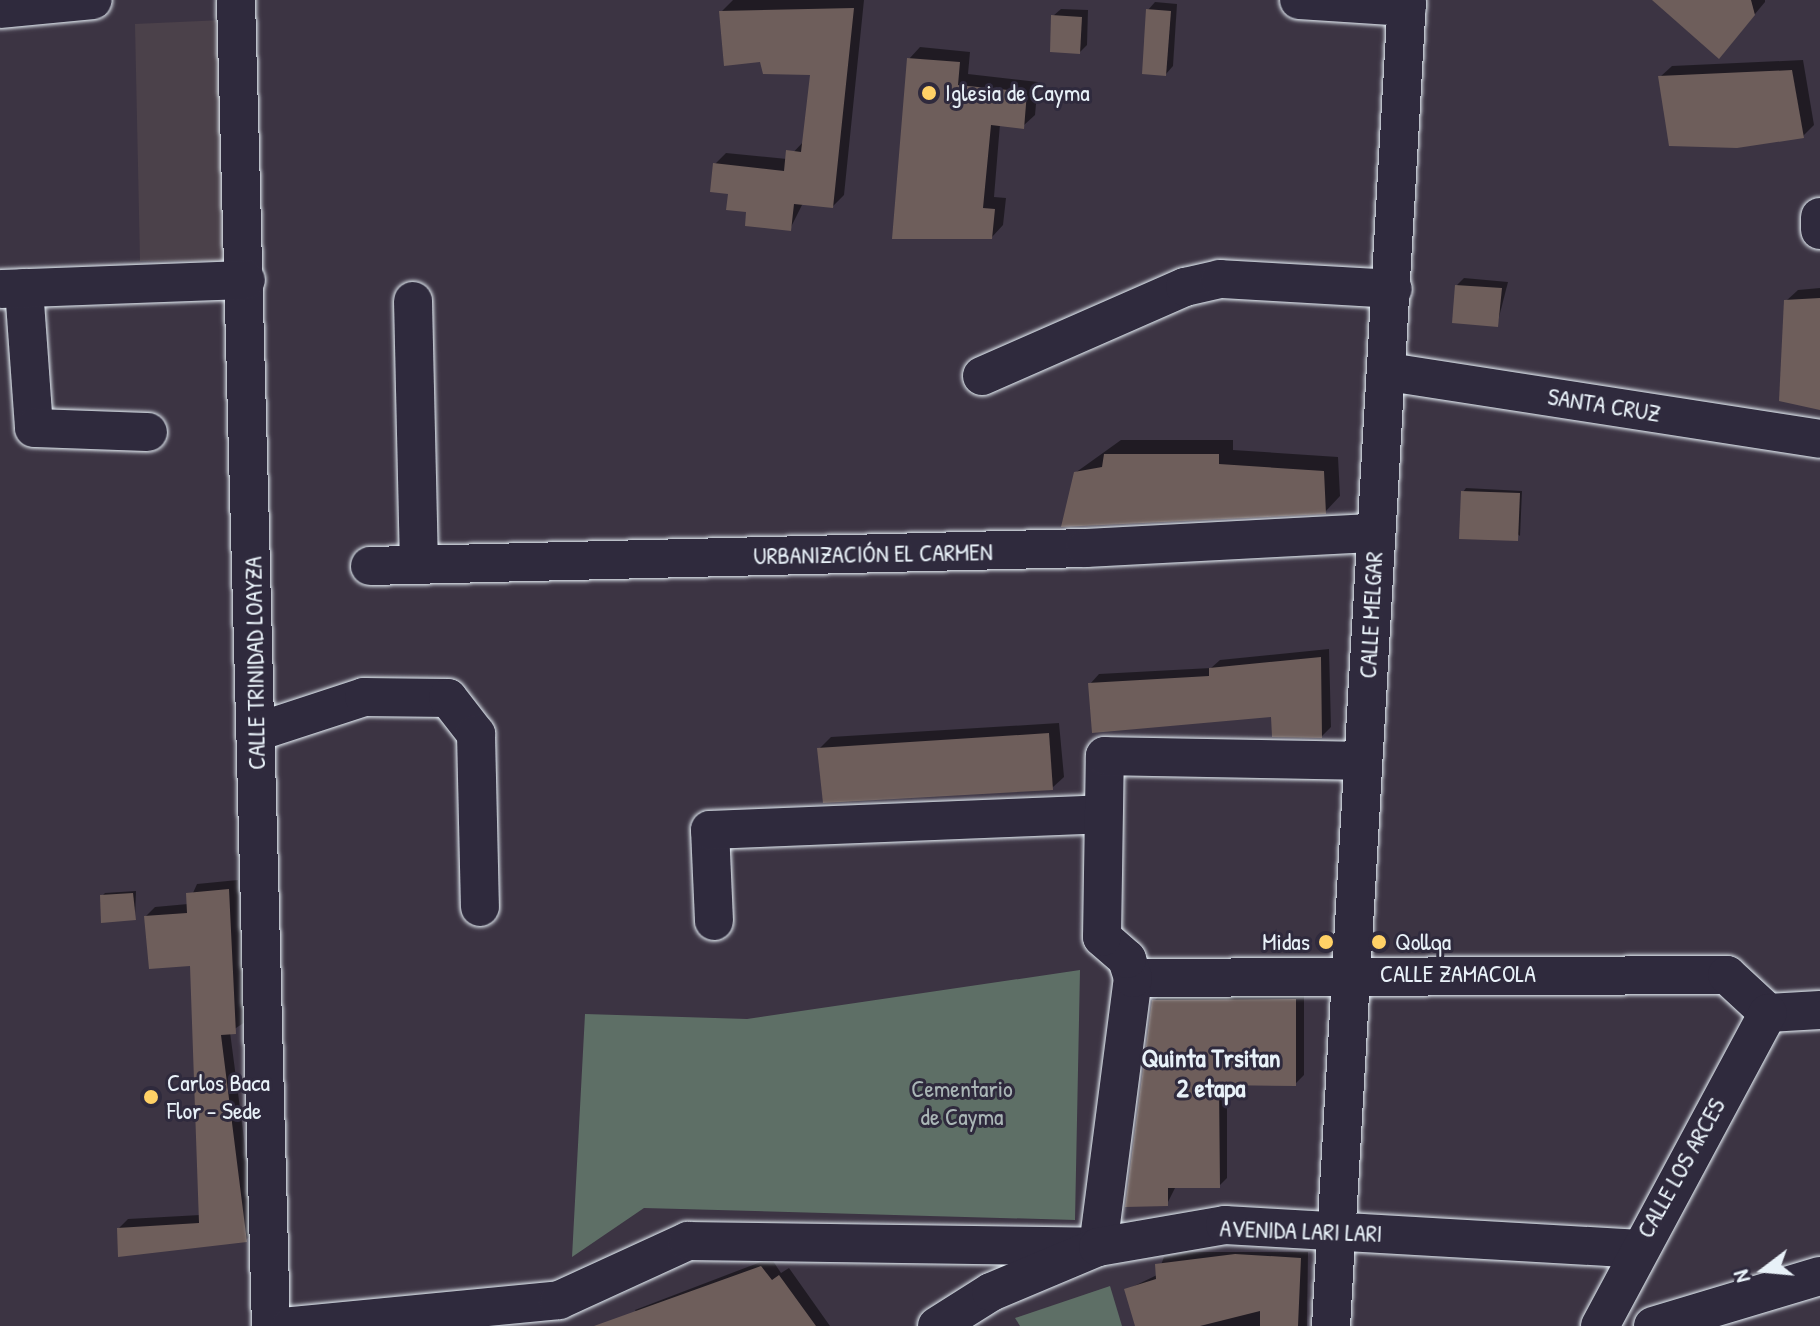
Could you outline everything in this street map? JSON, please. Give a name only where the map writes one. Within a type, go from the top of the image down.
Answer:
[{"type":"street","points":[[0,9],[93,0]]},
{"type":"street","name":"CALLE TRINIDAD LOAYZA","points":[[236,0],[246,280],[271,1326]]},
{"type":"street","points":[[1299,0],[1407,4]]},
{"type":"street","name":"CALLE MELGAR","points":[[1331,1326],[1407,4]]},
{"type":"street","points":[[1820,217],[1820,230]]},
{"type":"street","points":[[148,432],[34,428],[12,289],[246,280]]},
{"type":"street","points":[[982,376],[1208,281],[1393,289]]},
{"type":"street","points":[[413,301],[419,565]]},
{"type":"street","name":"SANTA CRUZ","points":[[1388,372],[1820,439]]},
{"type":"street","name":"URBANIZACIÓN EL CARMEN","points":[[370,566],[1086,548],[1376,533]]},
{"type":"street","points":[[257,732],[364,697],[448,698],[476,734],[480,907]]},
{"type":"street","points":[[291,1326],[559,1300],[688,1241],[1098,1247],[1133,978],[1127,959],[1102,937],[1105,756],[1363,761]]},
{"type":"street","points":[[714,921],[710,830],[1102,814]]},
{"type":"street","name":"CALLE ZAMACOLA","points":[[1133,978],[1351,973],[1727,975],[1768,1013]]},
{"type":"street","points":[[1768,1013],[1820,1010]]},
{"type":"street","name":"CALLE LOS ARCES","points":[[1600,1326],[1636,1249],[1768,1013]]},
{"type":"street","name":"AVENIDA LARI LARI","points":[[937,1326],[1006,1285],[1098,1247],[1225,1225],[1636,1249]]},
{"type":"street","points":[[1006,1285],[1019,1262],[1007,1247]]},
{"type":"street","points":[[1653,1326],[1820,1276]]},
{"type":"shaded area","points":[[223,20],[229,261],[140,261],[135,24]]},
{"type":"green space","name":"Cementario de Cayma","points":[[1080,970],[1075,1220],[644,1208],[572,1257],[585,1014],[747,1019]]},
{"type":"green space","points":[[1110,1286],[1122,1326],[1020,1326],[1015,1318]]},
{"type":"building","points":[[1652,0],[1751,0],[1755,15],[1719,59]]},
{"type":"building","points":[[854,8],[833,208],[794,204],[791,231],[745,226],[746,212],[726,210],[728,194],[710,192],[713,163],[784,171],[786,150],[801,152],[810,75],[763,74],[760,62],[724,66],[719,11]]},
{"type":"building","points":[[1146,9],[1171,11],[1166,76],[1142,74]]},
{"type":"building","points":[[1051,15],[1082,17],[1080,54],[1050,52]]},
{"type":"building","points":[[907,58],[960,62],[958,85],[1027,92],[1024,129],[991,125],[983,208],[995,209],[992,239],[892,239]]},
{"type":"building","points":[[1792,70],[1804,138],[1737,148],[1669,146],[1658,76]]},
{"type":"building","points":[[1455,285],[1502,288],[1498,327],[1452,323]]},
{"type":"building","points":[[1820,298],[1820,410],[1779,401],[1784,300]]},
{"type":"building","points":[[1104,454],[1219,454],[1219,464],[1324,471],[1326,514],[1061,527],[1074,472],[1102,467]]},
{"type":"building","points":[[1461,491],[1520,493],[1518,541],[1459,539]]},
{"type":"building","points":[[1321,657],[1322,738],[1272,737],[1271,717],[1092,733],[1088,683],[1209,676],[1209,668]]},
{"type":"building","points":[[1049,733],[1053,790],[823,803],[817,748]]},
{"type":"building","points":[[229,889],[236,1034],[221,1035],[247,1242],[118,1257],[117,1228],[199,1223],[190,966],[149,969],[144,916],[187,913],[186,893]]},
{"type":"building","points":[[133,893],[136,920],[101,923],[100,895]]},
{"type":"building","points":[[1296,999],[1296,1086],[1219,1085],[1220,1188],[1168,1188],[1168,1206],[1125,1207],[1152,1000]]},
{"type":"building","points":[[1235,1254],[1301,1258],[1298,1326],[1260,1326],[1260,1311],[1200,1326],[1135,1326],[1124,1289],[1156,1279],[1155,1264]]},
{"type":"building","points":[[761,1266],[772,1280],[779,1275],[816,1326],[594,1326]]},
{"type":"place","name":"Iglesia de Cayma","points":[[929,93]]},
{"type":"place","name":"Midas","points":[[1326,942]]},
{"type":"place","name":"Qollqa","points":[[1379,942]]},
{"type":"place","name":"Carlos Baca Flor - Sede","points":[[151,1097]]},
{"type":"district","name":"Quinta Trsitan 2 etapa","points":[[1211,1073]]}]
